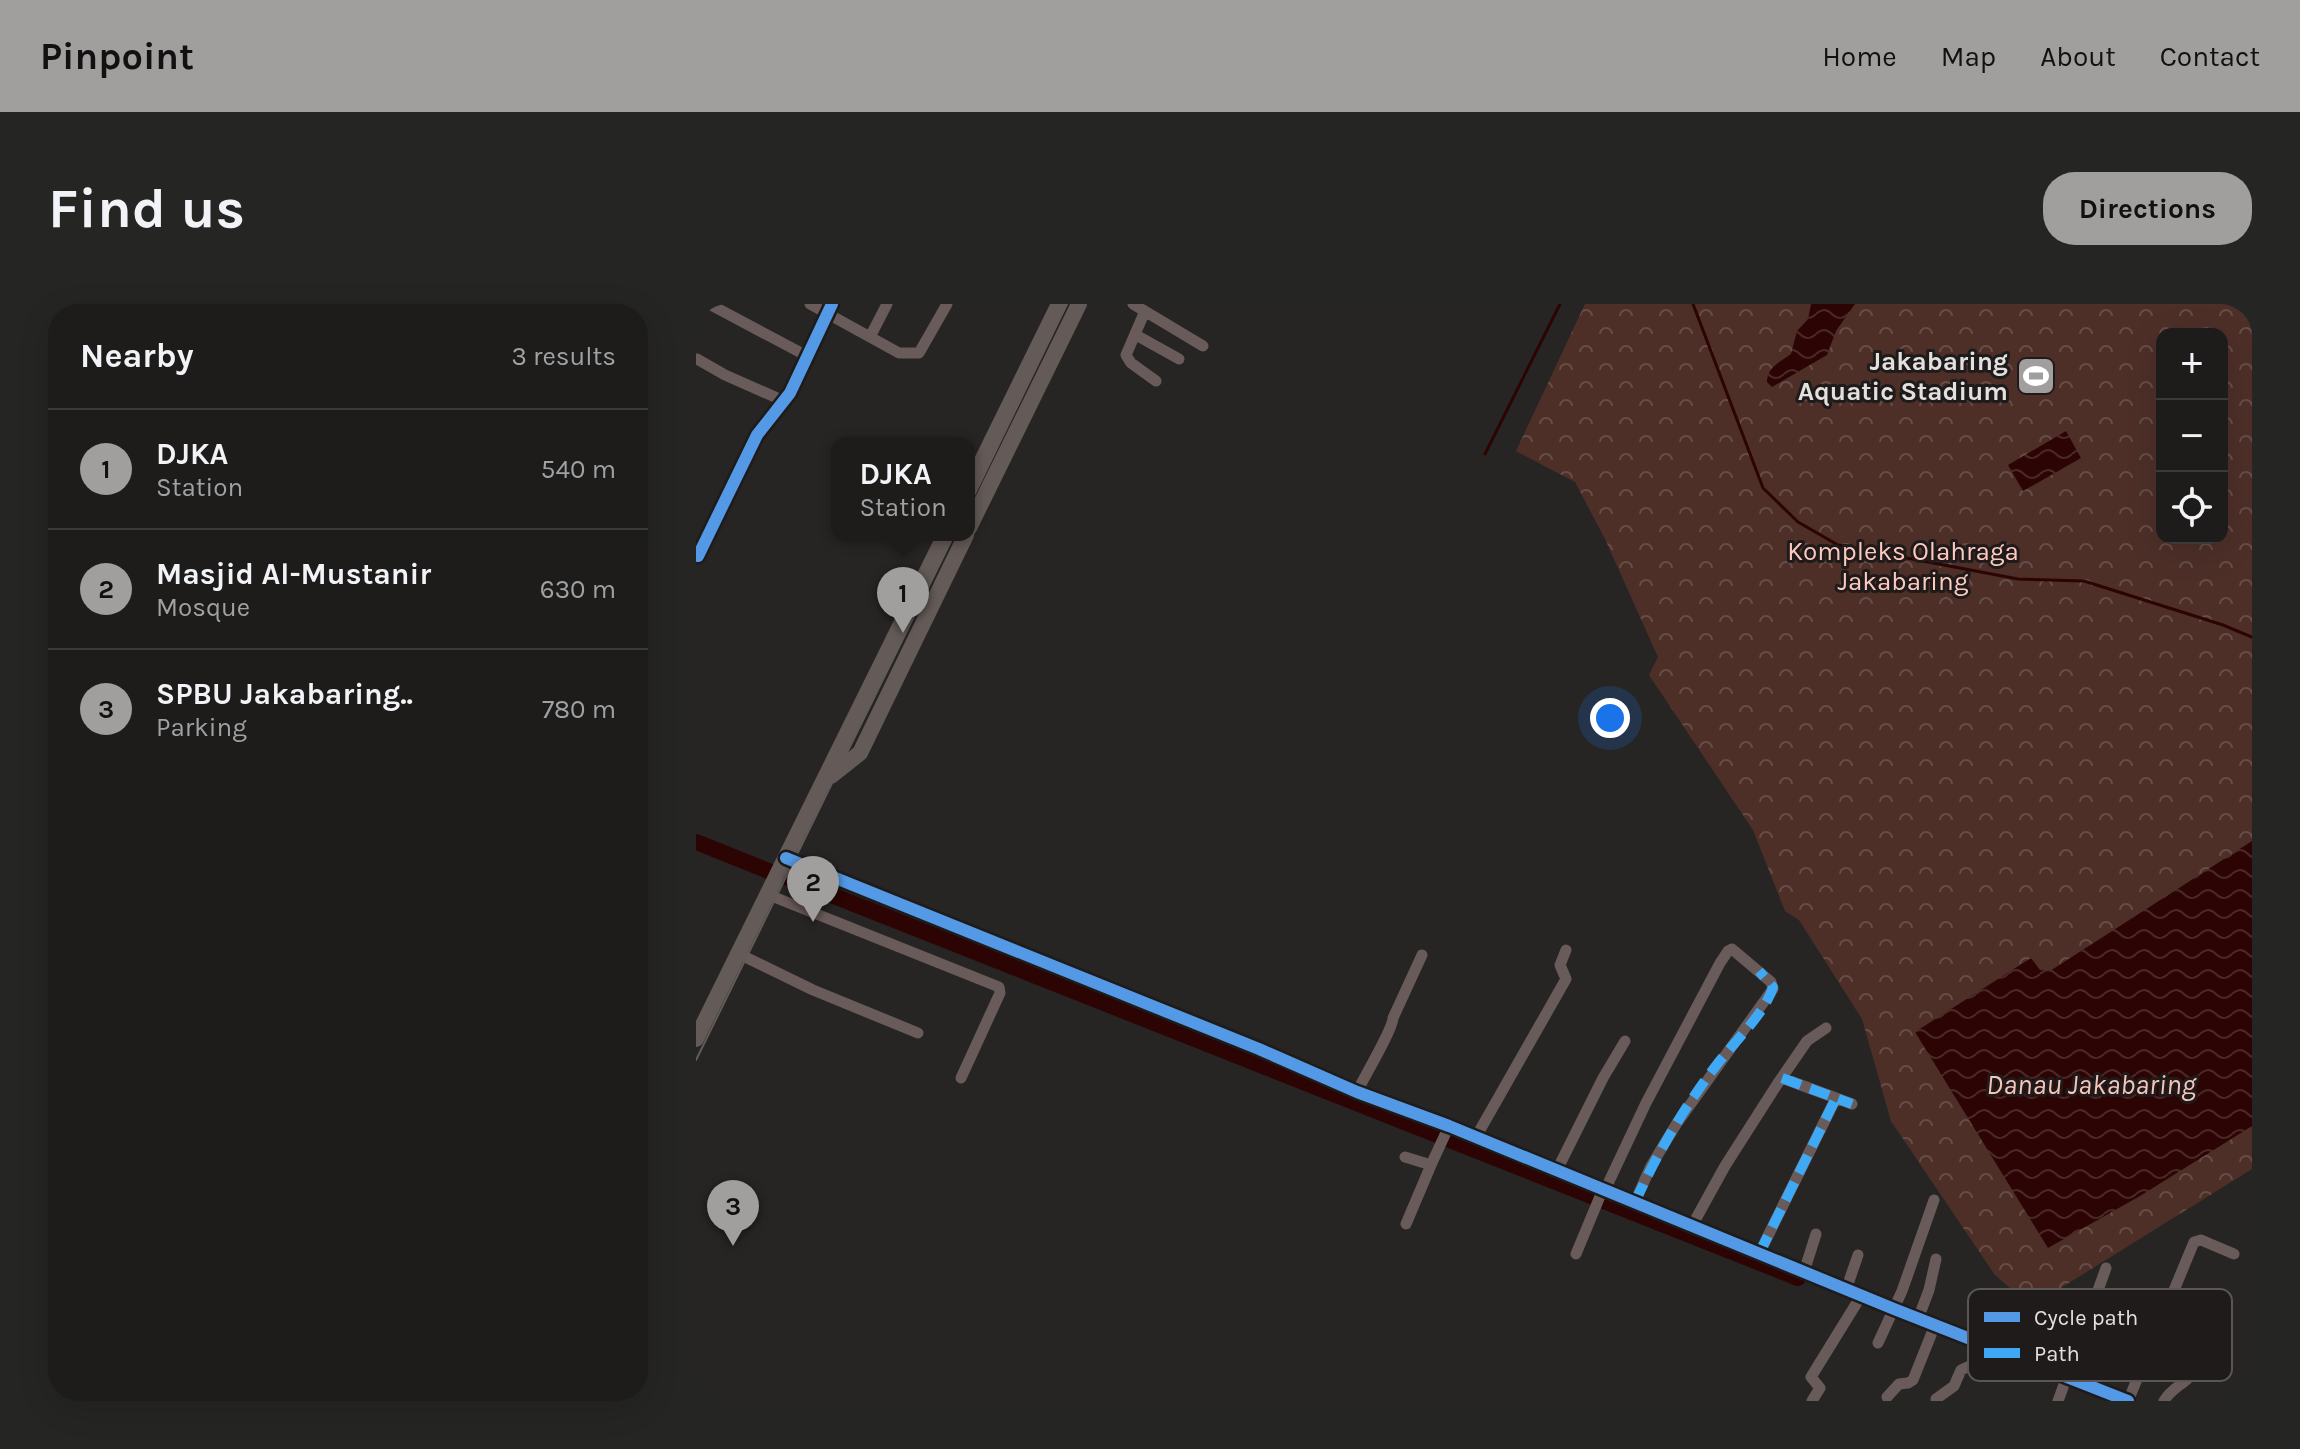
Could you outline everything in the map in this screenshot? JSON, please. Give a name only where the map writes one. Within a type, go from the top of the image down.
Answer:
[{"type":"highway","points":[[975,475],[1059,304]]},
{"type":"highway","points":[[975,500],[1079,304]]},
{"type":"highway","points":[[696,1039],[942,541]]},
{"type":"highway","points":[[827,779],[860,753],[963,541]]},
{"type":"street","points":[[709,304],[807,356]]},
{"type":"street","points":[[810,304],[830,309],[899,353],[919,353],[947,304]]},
{"type":"street","points":[[870,337],[887,304]]},
{"type":"street","points":[[1133,304],[1203,346]]},
{"type":"street","points":[[698,556],[757,435],[768,417],[784,401],[830,309]]},
{"type":"street","points":[[1145,311],[1127,352],[1127,359],[1156,381]]},
{"type":"street","points":[[1136,335],[1179,359]]},
{"type":"street","points":[[697,359],[784,401]]},
{"type":"street","points":[[786,858],[1259,1049],[1446,1134],[1476,1137],[1605,1187],[1759,1254],[1968,1338]]},
{"type":"street","points":[[769,895],[999,987],[1000,993],[961,1078]]},
{"type":"street","points":[[1576,1254],[1593,1211],[1713,975],[1726,953],[1732,949],[1771,982],[1773,989],[1677,1123],[1635,1202]]},
{"type":"street","points":[[1476,1137],[1566,979],[1560,965],[1566,950]]},
{"type":"street","points":[[739,954],[813,990],[918,1033]]},
{"type":"street","points":[[1357,1092],[1393,1026],[1393,1018],[1422,955]]},
{"type":"street","points":[[1693,1224],[1807,1041],[1826,1028]]},
{"type":"street","points":[[1557,1170],[1625,1041]]},
{"type":"street","points":[[1782,1078],[1852,1104]]},
{"type":"street","points":[[1759,1254],[1836,1098]]},
{"type":"street","points":[[1406,1224],[1446,1134]]},
{"type":"street","points":[[1405,1157],[1428,1167],[1431,1165]]},
{"type":"street","points":[[1878,1343],[1904,1286],[1934,1200]]},
{"type":"street","points":[[1804,1272],[1816,1234]]},
{"type":"street","points":[[2175,1289],[2194,1242],[2201,1240],[2234,1254]]},
{"type":"street","points":[[1846,1290],[1858,1255]]},
{"type":"street","points":[[1918,1319],[1936,1259]]},
{"type":"street","points":[[2099,1289],[2106,1268]]},
{"type":"street","points":[[1812,1401],[1820,1388],[1811,1377],[1861,1296]]},
{"type":"street","points":[[1887,1397],[1899,1384],[1913,1380],[1935,1325]]},
{"type":"street","points":[[1936,1399],[1954,1386],[1961,1370],[1968,1367]]},
{"type":"street","points":[[2058,1401],[2066,1381]]},
{"type":"street","points":[[2105,1381],[2131,1394]]},
{"type":"street","points":[[2164,1401],[2170,1390],[2186,1381]]},
{"type":"green space","name":"Kompleks Olahraga Jakabaring","points":[[1585,304],[2252,304],[2252,1169],[2059,1289],[2011,1289],[1995,1275],[1891,1121],[1862,1019],[1799,920],[1785,911],[1753,830],[1649,675],[1658,657],[1605,539],[1575,482],[1516,451]]},
{"type":"water","points":[[1811,304],[1855,304],[1836,331],[1827,355],[1772,387],[1767,382],[1769,372],[1791,354],[1797,331],[1808,319]]},
{"type":"water","points":[[2066,431],[2081,458],[2023,491],[2008,465]]},
{"type":"water","name":"Danau Jakabaring","points":[[2252,841],[2252,1126],[2140,1196],[2048,1248],[1915,1032],[2031,958],[2040,970],[2050,971]]},
{"type":"waterway","points":[[1485,454],[1560,304]]},
{"type":"waterway","points":[[1693,304],[1763,488],[1798,522],[1838,545],[2018,579],[2084,581],[2252,637]]},
{"type":"waterway","points":[[696,842],[771,872]]},
{"type":"waterway","points":[[786,877],[1798,1278]]},
{"type":"tram line","points":[[975,494],[1067,304]]},
{"type":"tram line","points":[[696,1060],[951,541]]},
{"type":"marked path","points":[[1635,1202],[1692,1099],[1769,997],[1773,987],[1759,971]]},
{"type":"marked path","points":[[1782,1078],[1852,1104]]},
{"type":"marked path","points":[[1759,1254],[1836,1098]]},
{"type":"cycle path","points":[[698,556],[757,435],[790,393],[832,304]]},
{"type":"cycle path","points":[[786,858],[1968,1338]]},
{"type":"cycle path","points":[[2077,1381],[2128,1401]]},
{"type":"place","name":"Jakabaring Aquatic Stadium","points":[[2036,376]]},
{"type":"place","name":"DJKA","points":[[903,633]]},
{"type":"place","name":"Masjid Al-Mustanir","points":[[813,922]]},
{"type":"place","name":"SPBU Jakabaring..","points":[[733,1246]]}]
